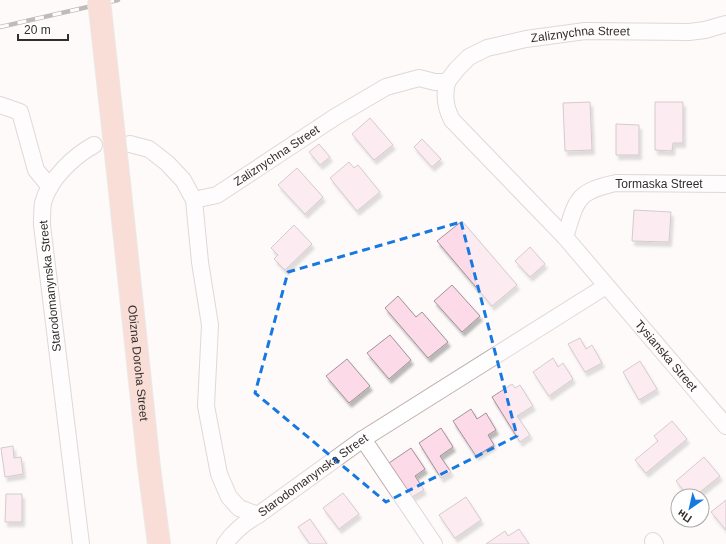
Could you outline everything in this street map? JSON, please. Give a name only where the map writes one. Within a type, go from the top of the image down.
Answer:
[{"type":"highway","name":"Obizna Doroha Street","points":[[99,0],[148,460],[159,544]]},
{"type":"street","name":"Zaliznychna Street","points":[[194,200],[217,195],[335,117],[386,87],[419,78],[436,82],[447,82],[457,69],[469,58],[487,48],[526,39],[585,31],[689,32],[705,30],[726,24]]},
{"type":"street","points":[[447,82],[445,102],[447,111],[452,120],[566,238],[606,286]]},
{"type":"street","points":[[0,104],[20,112],[36,170],[50,187]]},
{"type":"street","name":"Starodomanynska Street","points":[[130,144],[149,149],[167,163],[183,180],[194,200],[200,262],[210,325],[206,406],[219,474],[230,497],[239,508],[258,515],[363,439],[606,286]]},
{"type":"street","name":"Starodomanynska Street","points":[[81,544],[42,225],[43,203],[50,187],[71,161],[94,145]]},
{"type":"street","name":"Tormaska Street","points":[[566,238],[576,205],[580,198],[588,191],[600,186],[616,183],[726,184]]},
{"type":"street","name":"Tysianska Street","points":[[606,286],[726,426]]},
{"type":"street","points":[[363,439],[434,544]]},
{"type":"street","points":[[224,544],[233,532],[244,523],[258,515]]},
{"type":"highlighted area","points":[[461,222],[517,436],[386,502],[255,393],[288,272]]},
{"type":"building","points":[[590,102],[592,150],[565,151],[563,103]]},
{"type":"building","points":[[655,102],[683,102],[683,143],[673,143],[672,151],[655,150]]},
{"type":"building","points":[[370,118],[393,145],[374,160],[352,134]]},
{"type":"building","points":[[616,124],[639,125],[639,155],[616,155]]},
{"type":"building","points":[[422,139],[441,159],[432,167],[414,147]]},
{"type":"building","points":[[319,144],[330,157],[320,165],[309,152]]},
{"type":"building","points":[[349,162],[354,168],[358,165],[380,192],[357,211],[330,178]]},
{"type":"building","points":[[297,168],[323,197],[305,214],[278,185]]},
{"type":"building","points":[[634,210],[671,212],[669,242],[632,241]]},
{"type":"building","points":[[462,221],[517,285],[492,306],[437,241]]},
{"type":"building","points":[[294,225],[312,244],[285,270],[274,259],[278,255],[271,248]]},
{"type":"building","points":[[530,247],[545,264],[530,277],[515,261]]},
{"type":"building","points":[[452,285],[480,316],[462,332],[434,301]]},
{"type":"building","points":[[398,296],[416,317],[422,312],[448,342],[428,358],[385,308]]},
{"type":"building","points":[[390,335],[411,360],[389,379],[367,353]]},
{"type":"building","points":[[580,338],[586,349],[592,345],[602,363],[585,372],[568,344]]},
{"type":"building","points":[[553,358],[558,367],[563,363],[573,379],[549,396],[533,372]]},
{"type":"building","points":[[347,359],[370,386],[349,403],[326,376]]},
{"type":"building","points":[[640,361],[657,389],[639,400],[623,372]]},
{"type":"building","points":[[512,384],[515,388],[520,385],[533,406],[517,416],[530,435],[520,442],[492,397]]},
{"type":"building","points":[[471,409],[477,419],[486,413],[496,430],[488,435],[494,445],[476,456],[453,421]]},
{"type":"building","points":[[672,421],[687,439],[646,473],[635,460],[658,441],[654,436]]},
{"type":"building","points":[[441,428],[453,447],[440,456],[451,472],[441,478],[419,443]]},
{"type":"building","points":[[13,446],[14,458],[21,457],[23,474],[5,477],[1,448]]},
{"type":"building","points":[[411,448],[425,469],[415,476],[424,490],[412,497],[389,463]]},
{"type":"building","points":[[704,457],[720,476],[705,488],[682,488],[676,481]]},
{"type":"building","points":[[343,493],[359,514],[339,529],[323,508]]},
{"type":"building","points":[[6,494],[22,494],[22,522],[5,522]]},
{"type":"building","points":[[466,497],[481,520],[455,538],[439,515]]},
{"type":"building","points":[[726,500],[726,530],[711,512]]},
{"type":"building","points":[[310,519],[327,544],[310,544],[298,527]]},
{"type":"building","points":[[519,529],[529,544],[486,544],[505,531],[508,536]]},
{"type":"railway","points":[[0,27],[118,0]]}]
